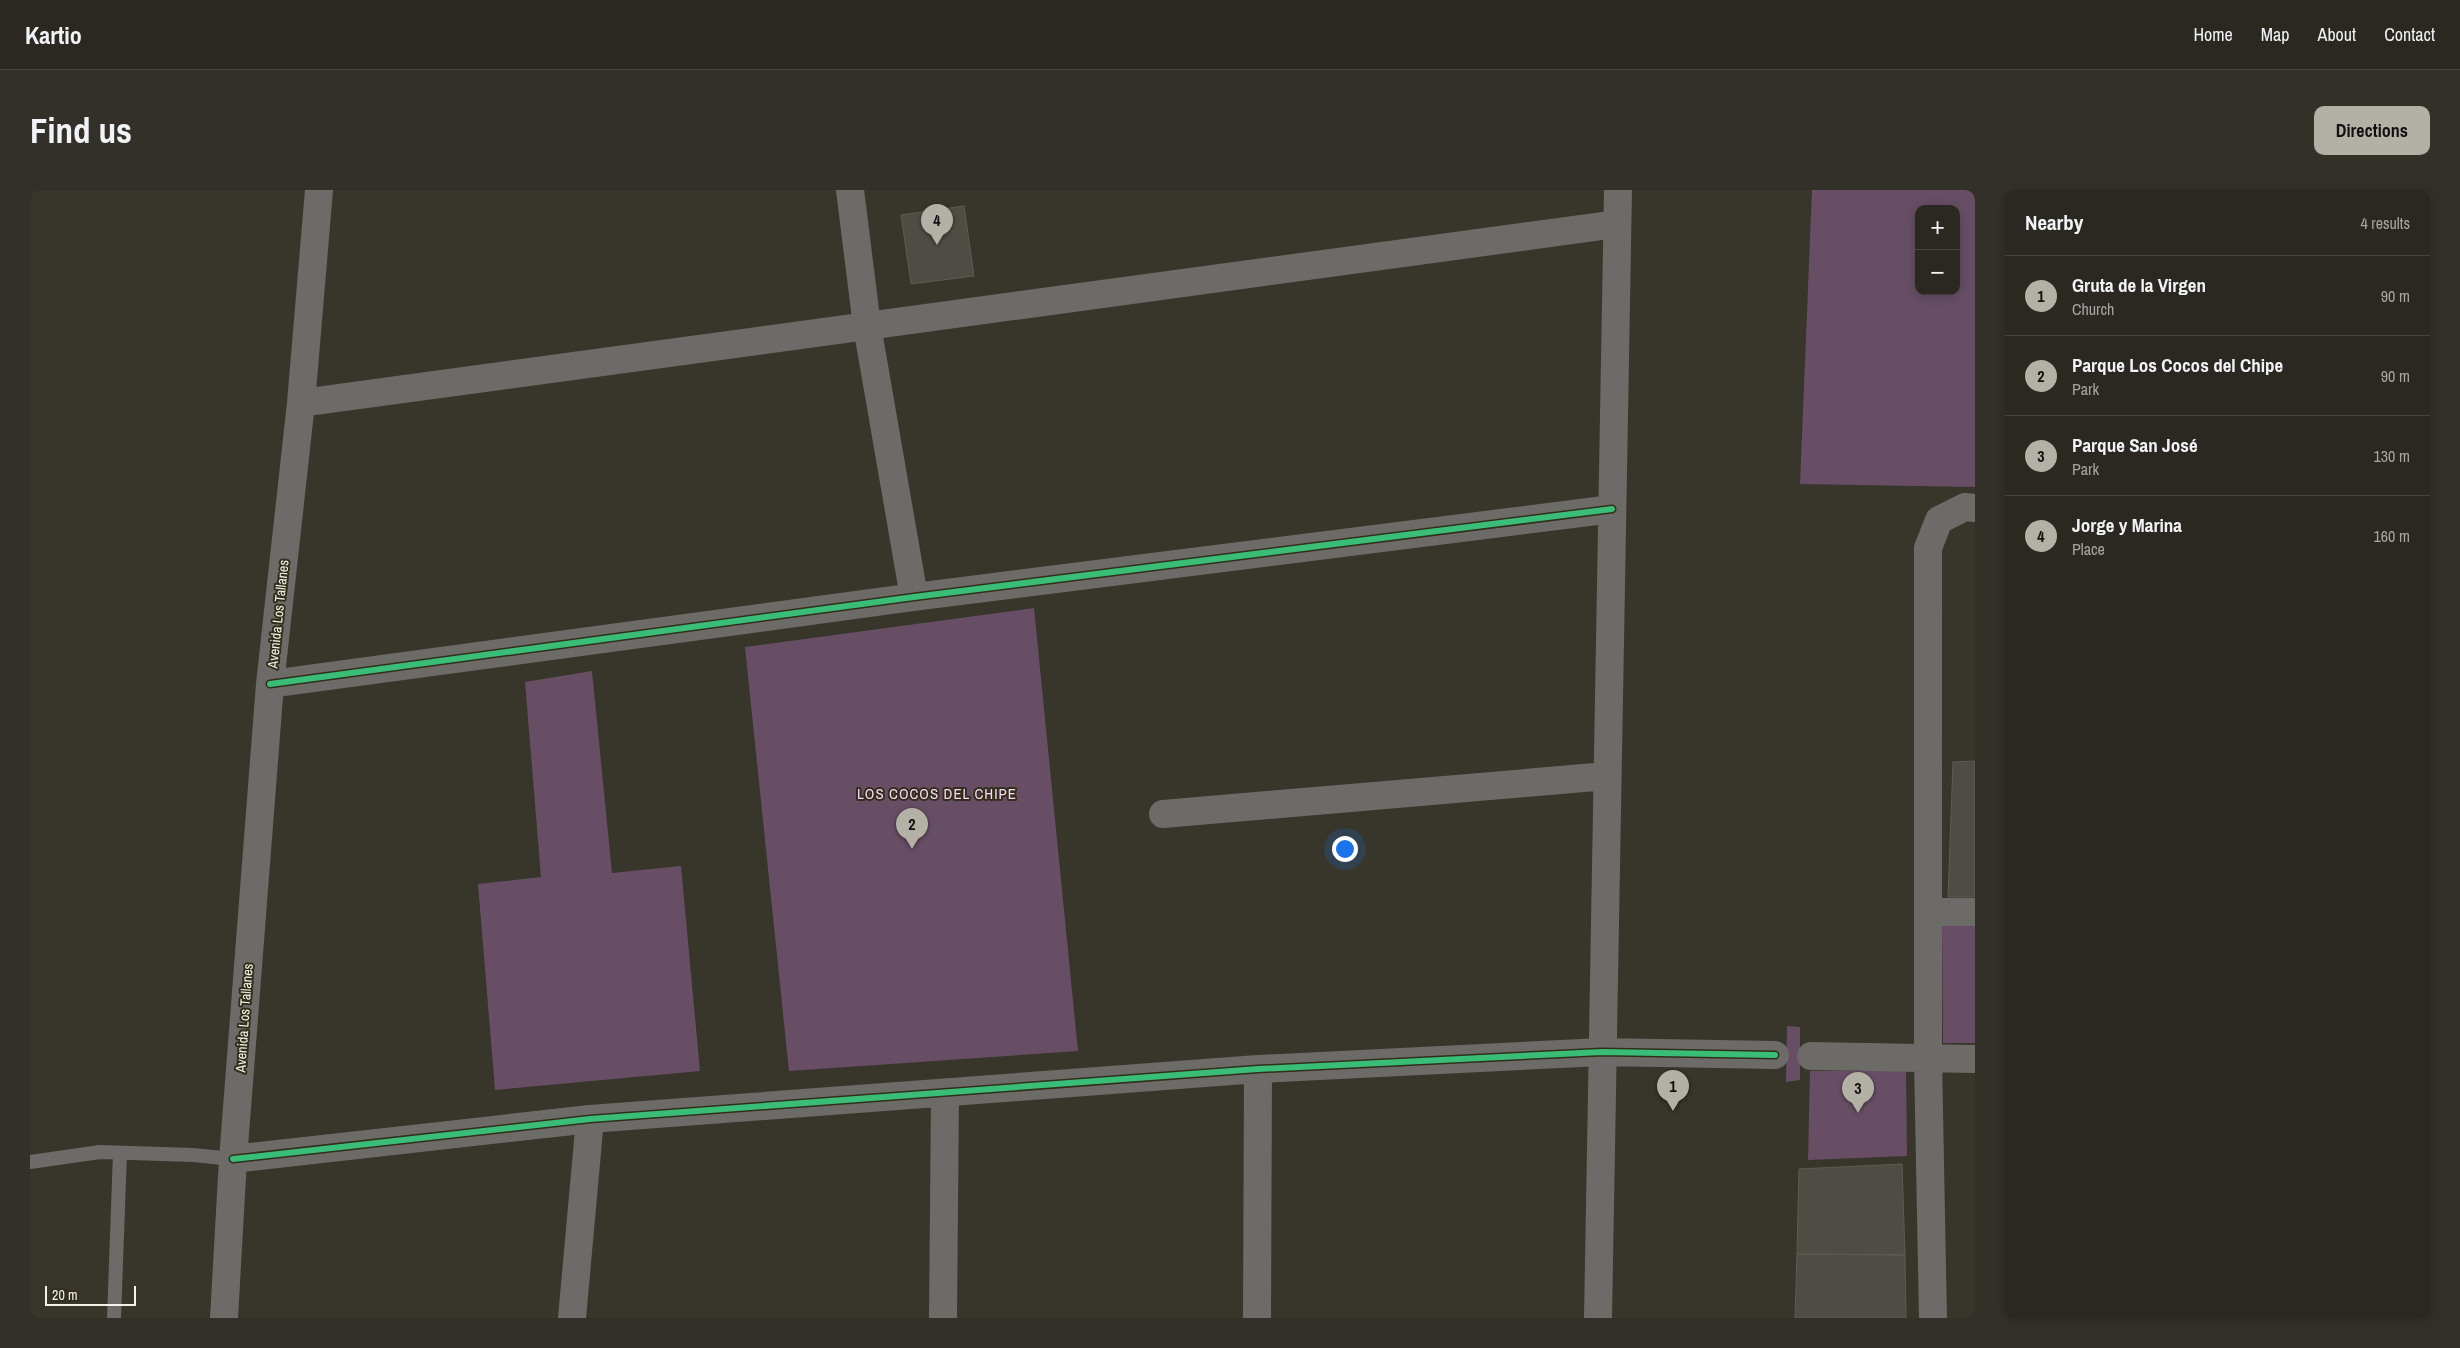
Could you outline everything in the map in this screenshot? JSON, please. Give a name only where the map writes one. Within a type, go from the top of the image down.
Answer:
[{"type":"street","name":"Avenida Los Tallanes","points":[[224,1318],[233,1159],[270,684],[300,402],[319,190]]},
{"type":"street","points":[[850,190],[867,326],[914,597]]},
{"type":"street","points":[[1598,1318],[1618,190]]},
{"type":"street","points":[[300,402],[1617,224]]},
{"type":"street","points":[[1933,1318],[1928,1059],[1928,548],[1938,520],[1965,508],[1975,508]]},
{"type":"street","points":[[270,684],[914,597],[1612,509]]},
{"type":"street","points":[[1163,814],[1607,776]]},
{"type":"street","points":[[1928,912],[1975,912]]},
{"type":"street","points":[[233,1159],[590,1119],[1258,1069],[1602,1052],[1775,1055]]},
{"type":"street","points":[[1811,1056],[1975,1059]]},
{"type":"street","points":[[1257,1318],[1258,1069]]},
{"type":"street","points":[[944,1318],[945,1093]]},
{"type":"street","points":[[572,1318],[590,1119]]},
{"type":"lane","points":[[30,1162],[100,1152],[233,1159]]},
{"type":"lane","points":[[114,1318],[120,1153]]},
{"type":"shaded area","points":[[1812,190],[1975,190],[1975,487],[1800,484]]},
{"type":"shaded area","points":[[1034,608],[1078,1051],[789,1071],[745,647]]},
{"type":"shaded area","points":[[592,671],[612,873],[681,866],[700,1071],[495,1090],[478,884],[541,877],[525,682]]},
{"type":"shaded area","points":[[1942,920],[1975,920],[1975,1043],[1943,1043]]},
{"type":"shaded area","points":[[1787,1026],[1800,1027],[1800,1080],[1786,1082]]},
{"type":"shaded area","points":[[1810,1071],[1906,1071],[1907,1156],[1808,1160]]},
{"type":"building","points":[[964,206],[974,276],[911,284],[901,215]]},
{"type":"building","points":[[1975,761],[1975,897],[1948,897],[1953,762]]},
{"type":"building","points":[[1902,1164],[1905,1255],[1797,1254],[1799,1169]]},
{"type":"building","points":[[1797,1254],[1905,1255],[1906,1318],[1795,1318]]},
{"type":"cycle path","points":[[270,684],[914,597],[1612,509]]},
{"type":"cycle path","points":[[233,1159],[590,1119],[1258,1069],[1602,1052],[1775,1055]]},
{"type":"place","name":"Jorge y Marina","points":[[937,245]]},
{"type":"place","name":"Parque Los Cocos del Chipe","points":[[912,849]]},
{"type":"place","name":"Gruta de la Virgen","points":[[1673,1111]]},
{"type":"place","name":"Parque San José","points":[[1858,1113]]},
{"type":"district","name":"LOS COCOS DEL CHIPE","points":[[937,794]]}]
